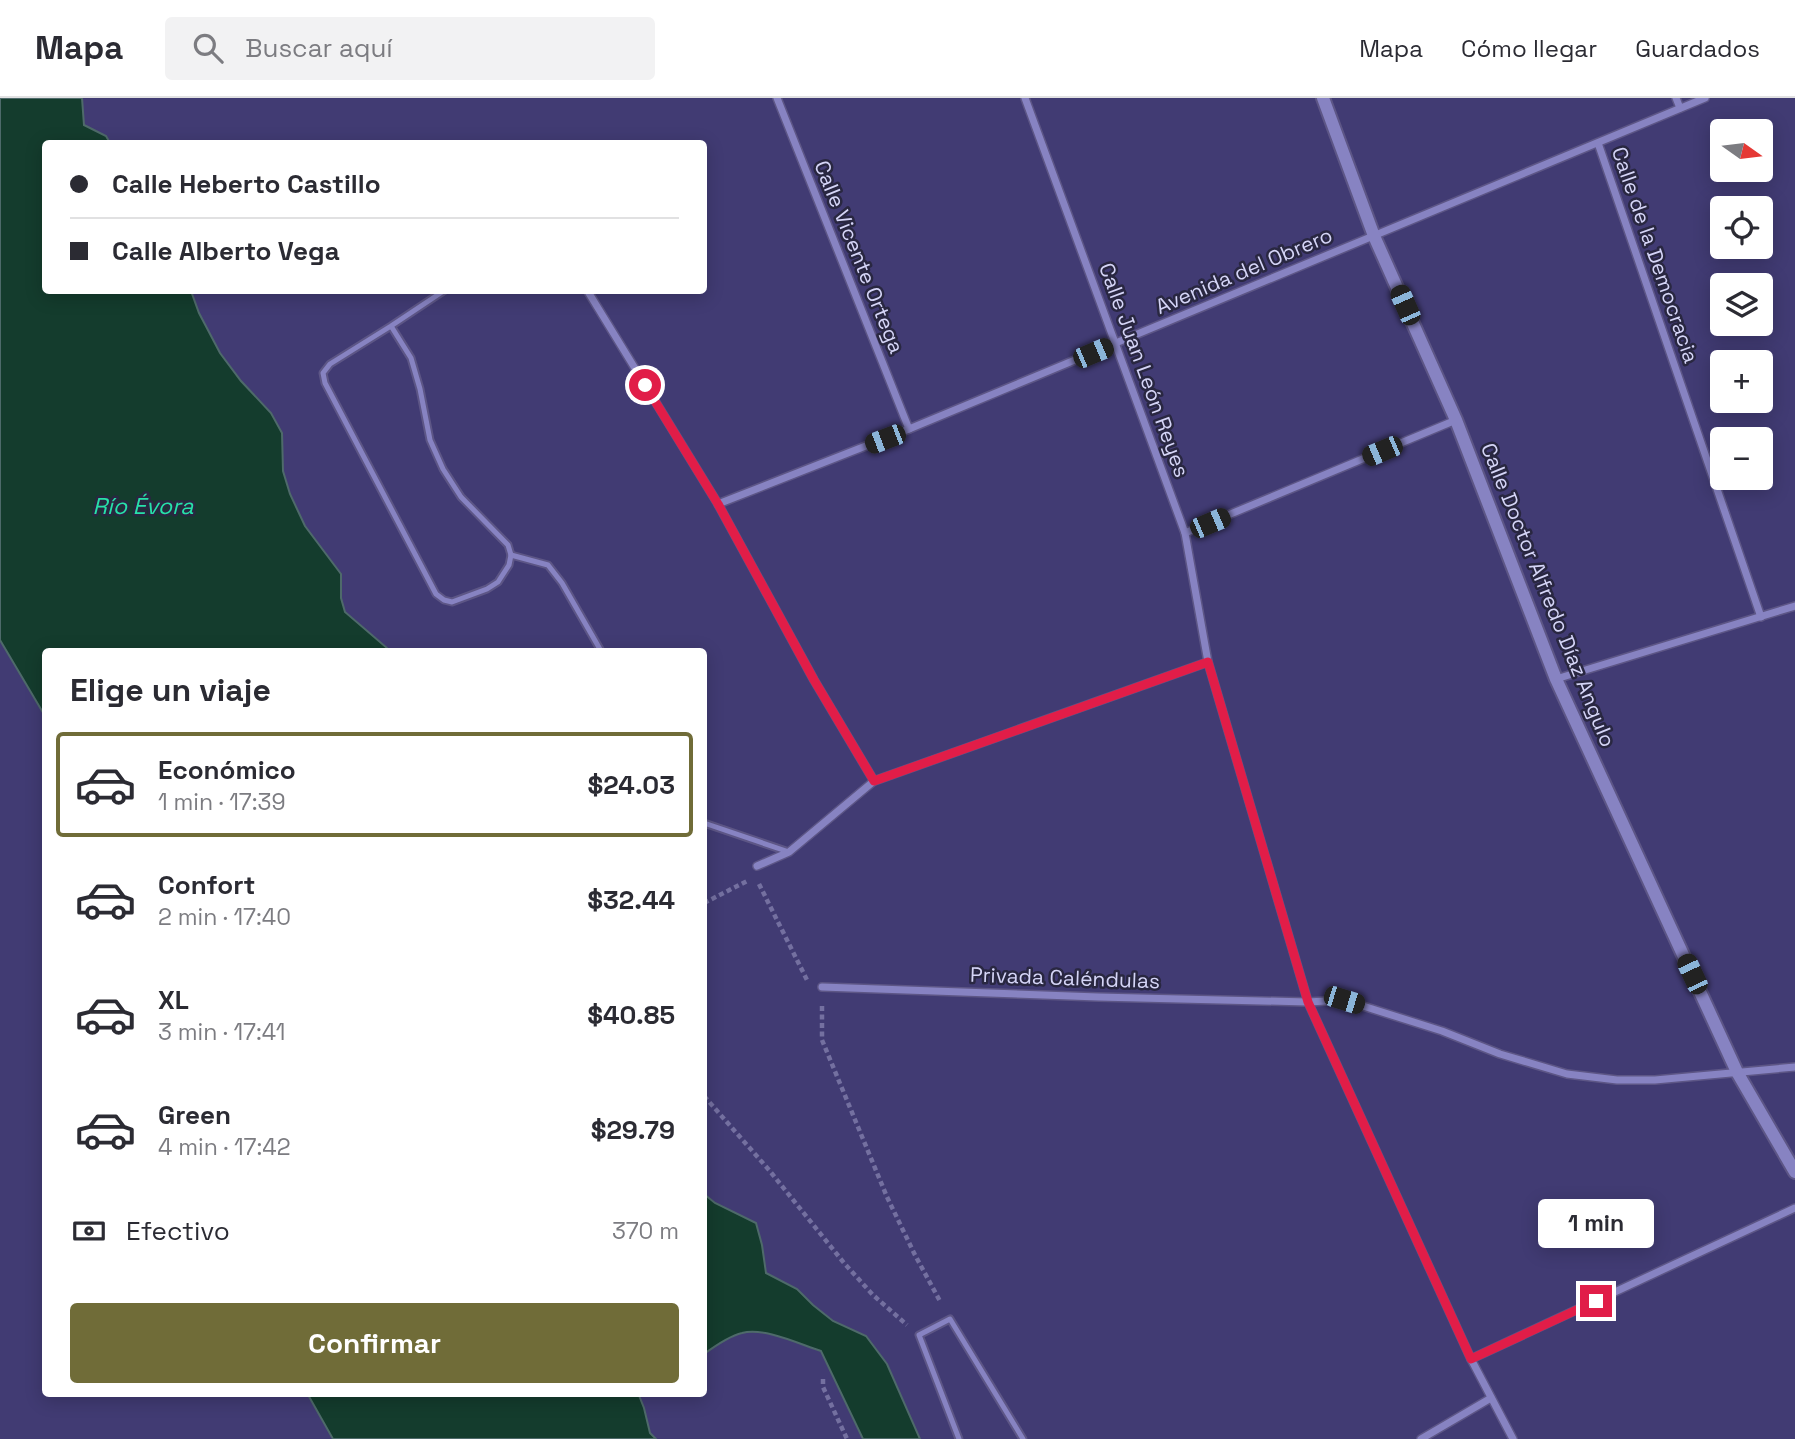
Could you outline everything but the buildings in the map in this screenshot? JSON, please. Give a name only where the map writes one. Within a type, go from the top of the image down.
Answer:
[{"type":"street","name":"Calle Vicente Ortega","points":[[777,98],[909,429]]},
{"type":"street","name":"Calle Juan León Reyes","points":[[1025,98],[1185,533],[1208,662],[1308,1002],[1471,1359],[1513,1439]]},
{"type":"street","name":"Calle Doctor Alfredo Díaz Angulo","points":[[1323,98],[1374,236],[1456,421],[1556,679],[1737,1072],[1795,1172]]},
{"type":"street","points":[[1676,98],[1680,108]]},
{"type":"street","name":"Avenida del Obrero","points":[[718,504],[909,429],[1705,98]]},
{"type":"street","name":"Calle de la Democracia","points":[[1598,143],[1761,617]]},
{"type":"street","points":[[589,294],[718,504],[814,680],[874,781]]},
{"type":"street","points":[[1185,533],[1456,421]]},
{"type":"street","points":[[1556,679],[1795,606]]},
{"type":"street","points":[[757,866],[789,852],[874,781],[1208,662]]},
{"type":"street","name":"Privada Caléndulas","points":[[822,987],[1098,998],[1308,1002],[1344,1000],[1566,1074],[1617,1080],[1655,1080],[1795,1067]]},
{"type":"street","points":[[1471,1359],[1795,1208]]},
{"type":"street","points":[[1420,1439],[1491,1398]]},
{"type":"lane","points":[[391,326],[411,358],[430,440],[443,469],[461,498],[508,545],[511,555],[509,565],[498,582],[452,602],[436,594],[325,383],[323,373],[330,364],[439,294]]},
{"type":"lane","points":[[511,555],[548,565],[562,583],[599,648]]},
{"type":"lane","points":[[707,823],[789,852]]},
{"type":"lane","points":[[960,1439],[919,1335],[950,1319],[1023,1439]]},
{"type":"path","points":[[707,902],[756,877],[810,986]]},
{"type":"path","points":[[822,987],[822,1040],[887,1197],[950,1319]]},
{"type":"path","points":[[816,997],[822,1008]]},
{"type":"path","points":[[707,1099],[769,1170],[844,1264],[873,1295],[919,1335]]},
{"type":"path","points":[[823,1380],[823,1387],[847,1439]]},
{"type":"water","name":"Río Évora","points":[[0,98],[82,98],[84,125],[106,136],[108,140],[42,140],[42,294],[192,294],[220,353],[241,381],[271,413],[282,433],[283,471],[290,494],[305,526],[341,574],[341,598],[345,612],[387,648],[42,648],[42,711],[0,640]]},
{"type":"water","points":[[707,1196],[756,1223],[766,1273],[797,1289],[833,1321],[866,1336],[887,1364],[920,1439],[863,1439],[821,1351],[761,1332],[742,1333],[707,1352]]},
{"type":"water","points":[[309,1397],[640,1397],[650,1433],[656,1439],[333,1439]]},
{"type":"route","points":[[645,385],[718,504],[814,680],[874,781],[1208,662],[1308,1002],[1471,1359],[1596,1301]]}]
